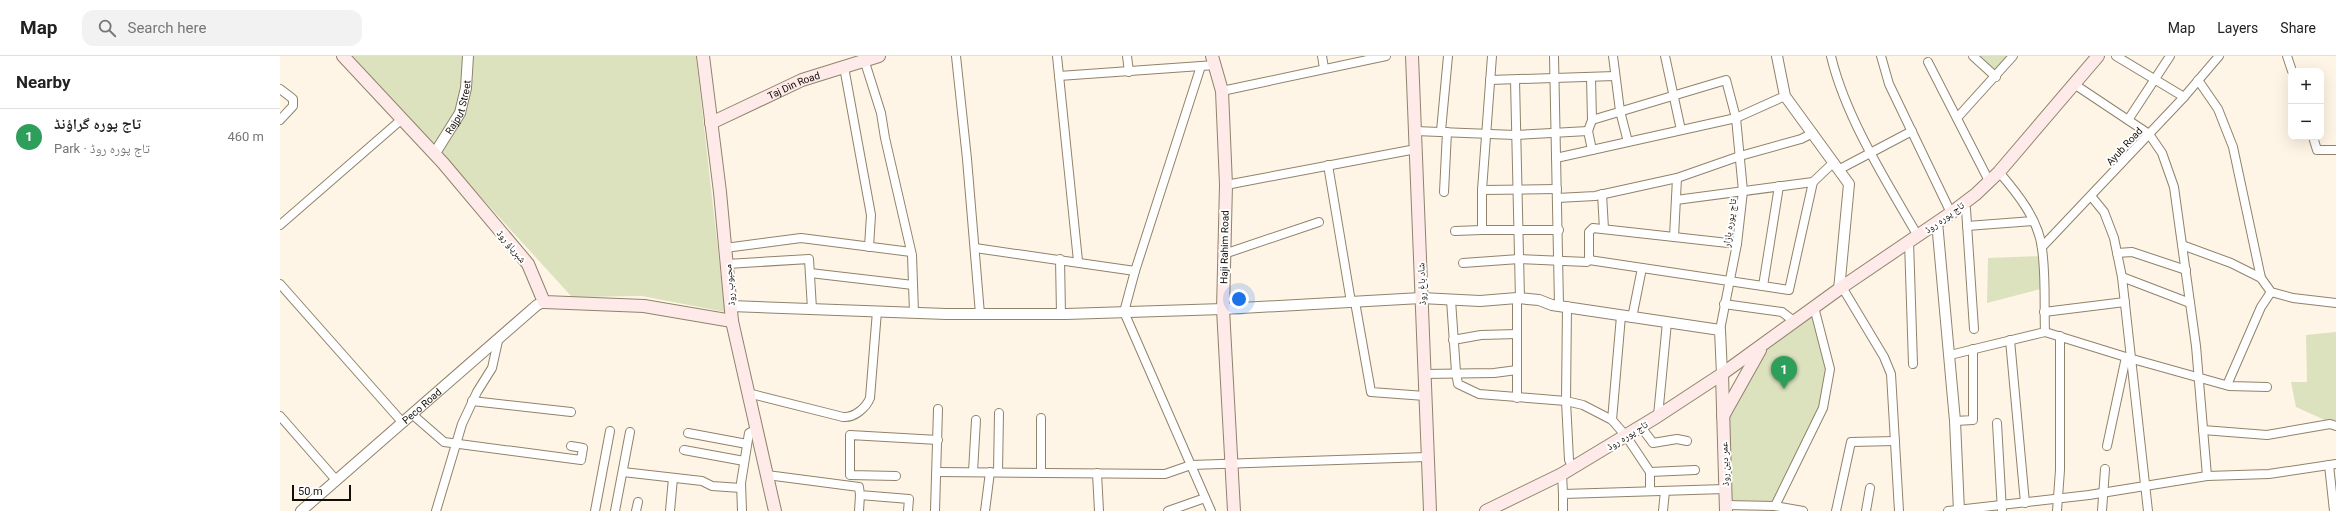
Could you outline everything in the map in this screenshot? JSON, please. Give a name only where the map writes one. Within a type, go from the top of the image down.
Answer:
[{"type":"main road","name":"شېرپاؤ روڈ","points":[[344,56],[435,153],[528,264],[544,302]]},
{"type":"main road","name":"محبوب روڈ","points":[[703,56],[726,248],[732,321],[775,511]]},
{"type":"main road","name":"Taj Din Road","points":[[711,122],[802,80],[844,67],[864,58],[879,56]]},
{"type":"main road","name":"شاد باغ روڈ","points":[[1412,56],[1430,511]]},
{"type":"main road","name":"تاج پورہ روڈ","points":[[1486,511],[1562,474],[1641,427],[1762,347],[1814,307],[1951,213],[1999,172],[2098,56]]},
{"type":"main road","name":"Haji Rahim Road","points":[[1213,60],[1222,90],[1226,185],[1223,309],[1234,511]]},
{"type":"main road","points":[[544,302],[644,306],[732,321]]},
{"type":"main road","name":"تاج پورہ روڈ","points":[[1722,417],[1762,347]]},
{"type":"main road","name":"عمر دین روڈ","points":[[1722,374],[1722,417],[1726,508]]},
{"type":"street","name":"Rajput Street","points":[[435,153],[460,113],[466,88],[468,56]]},
{"type":"street","points":[[956,56],[980,314]]},
{"type":"street","points":[[1058,56],[1078,262]]},
{"type":"street","points":[[1127,56],[1129,72]]},
{"type":"street","points":[[1322,56],[1324,68]]},
{"type":"street","points":[[1222,90],[1386,56]]},
{"type":"street","points":[[1444,192],[1444,132],[1448,56]]},
{"type":"street","points":[[1482,230],[1482,190],[1492,56]]},
{"type":"street","points":[[1554,56],[1559,262],[1563,306],[1569,460],[1573,468]]},
{"type":"street","points":[[1613,56],[1620,111],[1628,142]]},
{"type":"street","points":[[1665,56],[1681,130]]},
{"type":"street","points":[[1777,56],[1785,96],[1813,133],[1848,184],[1841,288],[1888,364],[1891,374],[1899,511]]},
{"type":"street","points":[[1831,56],[1850,109],[1914,239],[1913,364]]},
{"type":"street","points":[[1881,56],[1889,84],[1951,213]]},
{"type":"street","points":[[1973,56],[1996,77]]},
{"type":"street","points":[[1957,118],[1996,77],[2013,56]]},
{"type":"street","points":[[2116,56],[2184,97]]},
{"type":"street","points":[[2128,120],[2170,56]]},
{"type":"street","name":"Ayub Road","points":[[2042,247],[2184,97],[2219,56]]},
{"type":"street","points":[[2287,56],[2291,68]]},
{"type":"street","points":[[864,58],[881,112],[885,138],[911,252],[914,313]]},
{"type":"street","points":[[1059,76],[1201,66],[1213,60]]},
{"type":"street","points":[[1928,62],[1989,181]]},
{"type":"street","points":[[1201,66],[1135,271],[1124,312],[1211,511]]},
{"type":"street","points":[[844,67],[871,215],[869,247]]},
{"type":"street","points":[[1490,80],[1615,76]]},
{"type":"street","points":[[1591,77],[1592,120],[1588,131],[1592,150]]},
{"type":"street","points":[[1515,80],[1515,135],[1519,259],[1517,398]]},
{"type":"street","name":"تاج پورہ بازار","points":[[1674,95],[1726,80],[1736,118],[1744,191],[1737,244],[1720,330]]},
{"type":"street","points":[[2198,80],[2218,109],[2233,147],[2261,278],[2271,292],[2293,298],[2336,303]]},
{"type":"street","points":[[2074,84],[2149,134],[2162,154],[2174,187],[2190,303],[2207,476]]},
{"type":"street","points":[[280,89],[292,99],[293,106],[280,120]]},
{"type":"street","points":[[1592,120],[1674,95]]},
{"type":"street","points":[[1556,158],[1736,118],[1785,96]]},
{"type":"street","points":[[280,225],[402,119]]},
{"type":"street","points":[[1415,131],[1515,135],[1588,131]]},
{"type":"street","points":[[1676,200],[1813,182],[1836,166],[1872,152],[1912,131]]},
{"type":"street","points":[[1557,198],[1602,194],[1677,178],[1740,156],[1801,139],[1813,133]]},
{"type":"street","points":[[2314,140],[2317,150],[2336,150]]},
{"type":"street","points":[[1226,185],[1416,149]]},
{"type":"street","points":[[1328,166],[1371,392],[1425,396]]},
{"type":"street","points":[[1999,172],[2019,195],[2033,221],[2042,247],[2045,332]]},
{"type":"street","points":[[1674,237],[1677,178]]},
{"type":"street","points":[[1463,263],[1519,259],[1559,262],[1587,262],[1590,260],[1789,290],[1813,182]]},
{"type":"street","points":[[1763,286],[1779,186]]},
{"type":"street","points":[[1482,190],[1557,188]]},
{"type":"street","points":[[1602,194],[1604,229]]},
{"type":"street","points":[[2091,196],[2104,212],[2114,238],[2122,277],[2128,358],[2148,511]]},
{"type":"street","points":[[1963,204],[1966,209],[1974,329]]},
{"type":"street","points":[[1967,226],[2033,221]]},
{"type":"street","points":[[1224,254],[1319,222]]},
{"type":"street","points":[[1937,222],[1955,421],[1955,511],[2002,508],[2025,502],[2207,476],[2269,474],[2332,464],[2334,511]]},
{"type":"street","points":[[1590,260],[1590,229],[1604,229],[1737,244]]},
{"type":"street","points":[[1455,231],[1559,230]]},
{"type":"street","points":[[726,248],[801,238],[911,252]]},
{"type":"street","points":[[2182,245],[2231,263],[2261,278]]},
{"type":"street","points":[[975,248],[1060,259],[1135,271]]},
{"type":"street","points":[[2117,253],[2132,252],[2186,270]]},
{"type":"street","points":[[727,264],[809,259],[812,309]]},
{"type":"street","points":[[1060,259],[1061,314]]},
{"type":"street","points":[[1632,318],[1642,268]]},
{"type":"street","points":[[810,272],[913,285]]},
{"type":"street","points":[[2122,277],[2190,303]]},
{"type":"street","points":[[280,284],[403,423]]},
{"type":"street","points":[[2227,385],[2261,307],[2271,292]]},
{"type":"street","points":[[731,306],[914,313],[1061,314],[1223,309],[1421,298],[1480,301],[1518,298],[1539,300],[1563,306],[1632,318],[1720,330],[1722,374]]},
{"type":"street","points":[[1451,300],[1453,340],[1458,384],[1479,394],[1566,401],[1583,405],[1612,420],[1626,436],[1650,472],[1650,491]]},
{"type":"street","name":"Peco Road","points":[[301,511],[413,415],[537,305],[544,302]]},
{"type":"street","points":[[2044,312],[2125,302]]},
{"type":"street","points":[[1724,304],[1782,312],[1795,322]]},
{"type":"street","points":[[1775,506],[1823,408],[1830,369],[1814,307]]},
{"type":"street","points":[[748,393],[843,417],[853,416],[866,406],[870,398],[877,311]]},
{"type":"street","points":[[1612,420],[1621,316]]},
{"type":"street","points":[[1658,416],[1667,322]]},
{"type":"street","points":[[1950,355],[2045,332],[2128,358],[2227,385],[2267,387]]},
{"type":"street","points":[[1453,340],[1480,335],[1517,334]]},
{"type":"street","points":[[2057,511],[2060,470],[2060,336]]},
{"type":"street","points":[[436,511],[462,424],[472,401],[492,368],[498,340]]},
{"type":"street","points":[[2010,340],[2025,502]]},
{"type":"street","points":[[1955,421],[1973,420],[1974,349]]},
{"type":"street","points":[[2106,446],[2128,358]]},
{"type":"street","points":[[1424,374],[1456,372],[1494,373],[1517,370]]},
{"type":"street","points":[[472,401],[571,412]]},
{"type":"street","points":[[935,511],[938,409]]},
{"type":"street","points":[[985,511],[994,472],[999,413]]},
{"type":"street","points":[[413,415],[444,442],[581,460],[583,448],[571,446]]},
{"type":"street","points":[[280,416],[336,480]]},
{"type":"street","points":[[1041,418],[1041,473]]},
{"type":"street","points":[[973,472],[976,420]]},
{"type":"street","points":[[1997,423],[2002,508]]},
{"type":"street","points":[[2203,430],[2267,435],[2330,424],[2336,426]]},
{"type":"street","points":[[1641,427],[1653,443],[1677,439],[1687,441]]},
{"type":"street","points":[[742,511],[741,488],[749,433],[757,429]]},
{"type":"street","points":[[595,511],[610,431]]},
{"type":"street","points":[[615,511],[630,432]]},
{"type":"street","points":[[688,433],[747,444]]},
{"type":"street","points":[[896,476],[850,475],[850,435],[938,440]]},
{"type":"street","points":[[1836,511],[1851,442],[1895,441]]},
{"type":"street","points":[[684,450],[744,461]]},
{"type":"street","points":[[937,472],[1165,474],[1191,465],[1427,457]]},
{"type":"street","points":[[2102,511],[2105,468]]},
{"type":"street","points":[[1650,472],[1695,470]]},
{"type":"street","points":[[623,472],[702,481],[712,486],[741,488]]},
{"type":"street","points":[[1097,473],[1099,511]]},
{"type":"street","points":[[1562,474],[1563,511]]},
{"type":"street","points":[[767,475],[859,487],[859,511]]},
{"type":"street","points":[[670,511],[673,478]]},
{"type":"street","points":[[1866,511],[1870,488]]},
{"type":"street","points":[[1563,494],[1725,489]]},
{"type":"street","points":[[1663,511],[1665,491]]},
{"type":"street","points":[[860,495],[909,499],[908,511]]},
{"type":"street","points":[[1168,511],[1205,498]]},
{"type":"street","points":[[636,511],[638,502]]},
{"type":"street","points":[[1726,508],[1775,506],[1784,509],[1803,511]]},
{"type":"green space","points":[[352,56],[696,56],[725,312],[642,296],[572,297]]},
{"type":"green space","points":[[1973,56],[2013,56],[1996,77]]},
{"type":"green space","points":[[2043,256],[2044,288],[1987,303],[1988,258]]},
{"type":"green space","points":[[1814,307],[1830,369],[1823,408],[1775,506],[1726,505],[1724,417],[1773,339]]},
{"type":"green space","points":[[2336,332],[2336,425],[2296,407],[2291,382],[2307,382],[2306,335]]},
{"type":"place","name":"تاج پورہ گراؤنڈ","points":[[1784,389]]}]
